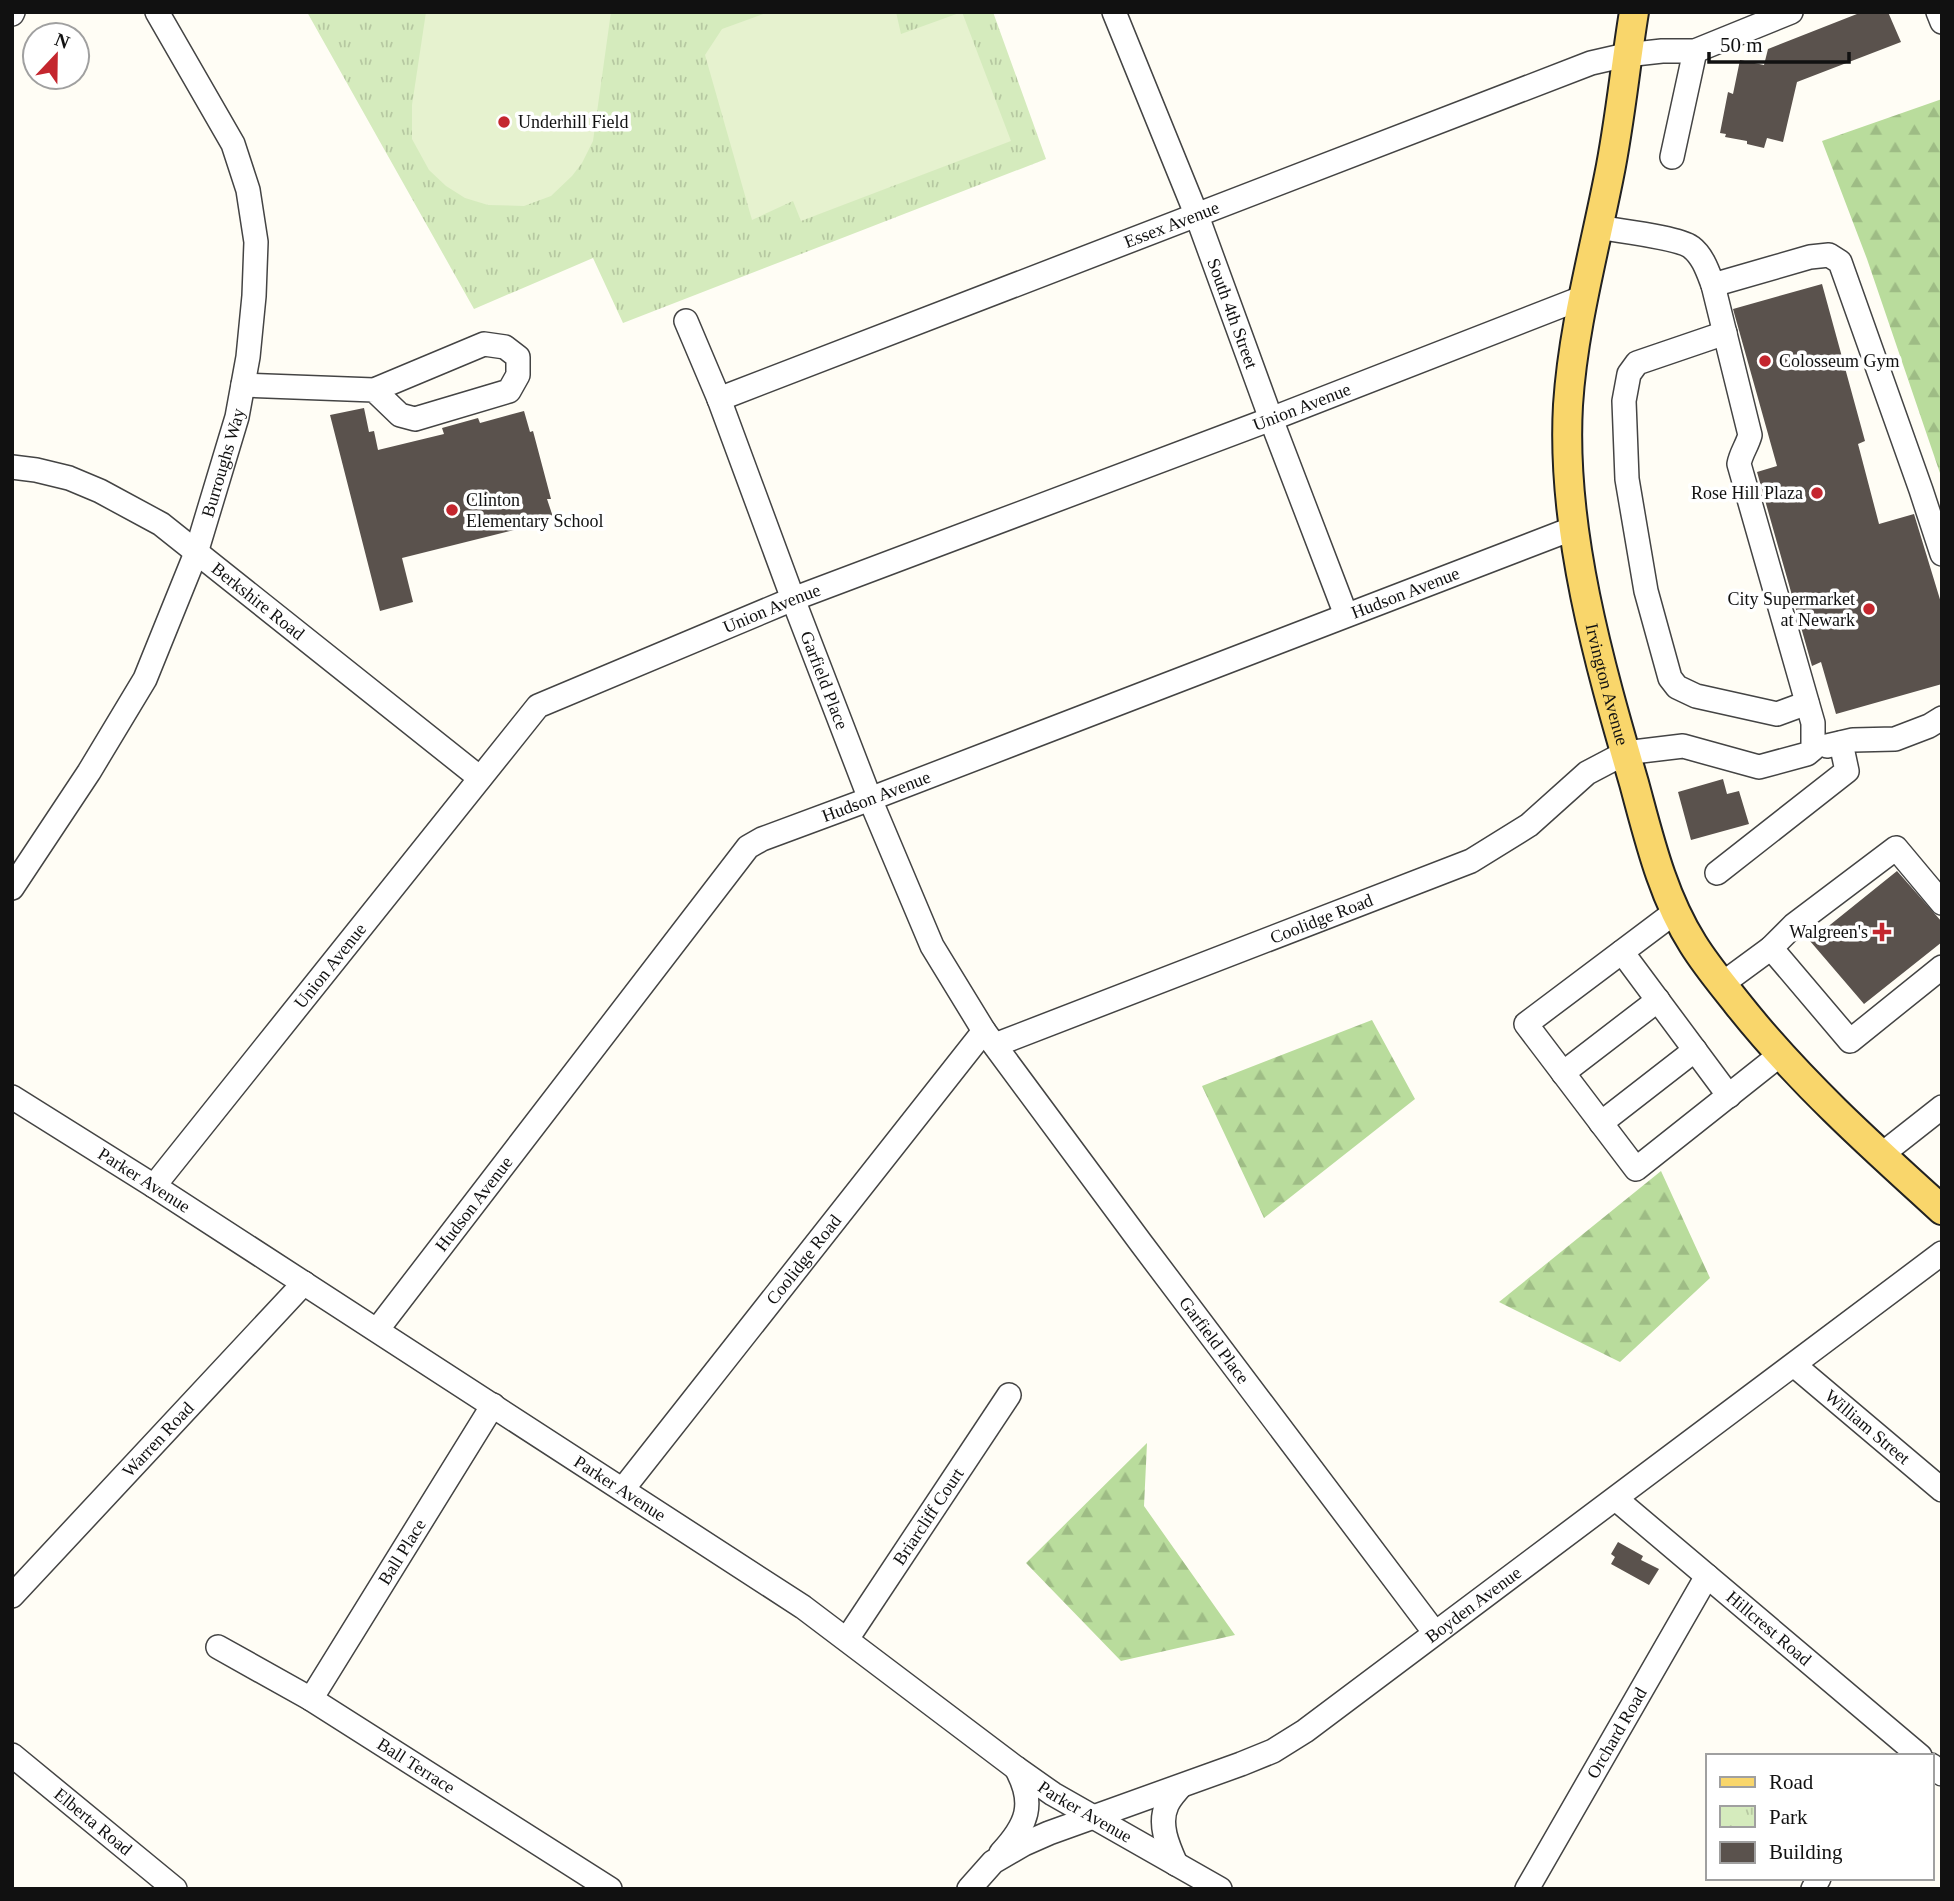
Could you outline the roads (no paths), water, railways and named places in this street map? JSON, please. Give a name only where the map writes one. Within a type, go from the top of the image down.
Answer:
[{"type":"main road","name":"Irvington Avenue","points":[[1634,12],[1610,172],[1575,351],[1568,412],[1569,477],[1574,528],[1592,627],[1657,865],[1675,912],[1692,943],[1722,984],[1781,1054],[1881,1155],[1942,1210]]},
{"type":"street","name":"Burroughs Way","points":[[12,888],[89,772],[145,679],[196,553],[237,417],[248,357],[256,242],[248,190],[233,144],[157,12]]},
{"type":"street","points":[[1626,55],[1695,51],[1791,12]]},
{"type":"street","points":[[1938,12],[1942,22]]},
{"type":"street","name":"South 4th Street","points":[[1121,14],[1346,615]]},
{"type":"street","points":[[1672,157],[1695,51]]},
{"type":"street","name":"Essex Avenue","points":[[719,399],[1591,63],[1626,55]]},
{"type":"street","points":[[1598,227],[1675,240],[1691,247],[1705,263],[1713,285],[1750,435],[1739,464],[1813,723],[1813,749]]},
{"type":"street","points":[[1713,285],[1810,257],[1829,256],[1840,262],[1942,554]]},
{"type":"street","name":"Union Avenue","points":[[155,1186],[538,706],[793,599],[1271,419],[1584,297]]},
{"type":"street","name":"Garfield Place","points":[[686,321],[719,399],[870,799],[932,946],[989,1038],[1435,1633]]},
{"type":"street","points":[[1725,333],[1637,363],[1629,374],[1624,401],[1626,480],[1646,591],[1670,678],[1677,687],[1696,696],[1777,714],[1807,703]]},
{"type":"street","points":[[243,385],[374,390],[484,344],[505,346],[518,357],[518,375],[509,391],[415,419],[400,415],[374,390]]},
{"type":"street","name":"Berkshire Road","points":[[12,467],[69,478],[100,491],[161,524],[480,778]]},
{"type":"street","name":"Hudson Avenue","points":[[377,1330],[748,847],[762,839],[1574,528]]},
{"type":"street","points":[[1625,753],[1683,746],[1759,767],[1807,754],[1813,749],[1853,740],[1895,739],[1942,718]]},
{"type":"street","points":[[1717,873],[1847,771],[1840,743]]},
{"type":"street","name":"Coolidge Road","points":[[623,1489],[989,1038],[1471,861],[1529,825],[1587,773],[1625,753]]},
{"type":"street","points":[[1722,984],[1771,948],[1794,925],[1896,848],[1942,903]]},
{"type":"street","points":[[1675,912],[1526,1024],[1636,1169],[1781,1054]]},
{"type":"street","points":[[1771,948],[1850,1041],[1942,967]]},
{"type":"street","points":[[1622,952],[1729,1096]]},
{"type":"street","points":[[1563,1073],[1658,1000]]},
{"type":"street","points":[[1601,1123],[1695,1050]]},
{"type":"street","name":"Parker Avenue","points":[[12,1097],[155,1186],[803,1607],[1054,1794],[1220,1889]]},
{"type":"street","points":[[1881,1155],[1942,1107]]},
{"type":"street","name":"Boyden Avenue","points":[[969,1889],[993,1862],[1024,1844],[1273,1751],[1305,1731],[1942,1254]]},
{"type":"street","name":"Warren Road","points":[[12,1596],[304,1283]]},
{"type":"street","name":"William Street","points":[[1794,1365],[1942,1490]]},
{"type":"street","name":"Briarcliff Court","points":[[847,1639],[1009,1395]]},
{"type":"street","name":"Ball Place","points":[[311,1699],[493,1405]]},
{"type":"street","name":"Hillcrest Road","points":[[1616,1499],[1707,1576],[1895,1747],[1914,1754]]},
{"type":"street","name":"Orchard Road","points":[[1527,1889],[1707,1576]]},
{"type":"street","name":"Ball Terrace","points":[[218,1647],[311,1699],[610,1889]]},
{"type":"street","name":"Elberta Road","points":[[12,1755],[175,1889]]},
{"type":"street","points":[[993,1862],[1017,1835],[1026,1811],[1024,1783],[1016,1768]]},
{"type":"street","points":[[1176,1864],[1164,1835],[1164,1817],[1167,1804],[1180,1787]]},
{"type":"place","name":"Underhill Field","points":[[504,122]]},
{"type":"place","name":"Colosseum Gym","points":[[1765,361]]},
{"type":"place","name":"Rose Hill Plaza","points":[[1817,493]]},
{"type":"place","name":"Clinton Elementary School","points":[[452,510]]},
{"type":"place","name":"City Supermarket at Newark","points":[[1869,609]]},
{"type":"place","name":"Walgreen's","points":[[1882,932]]}]
